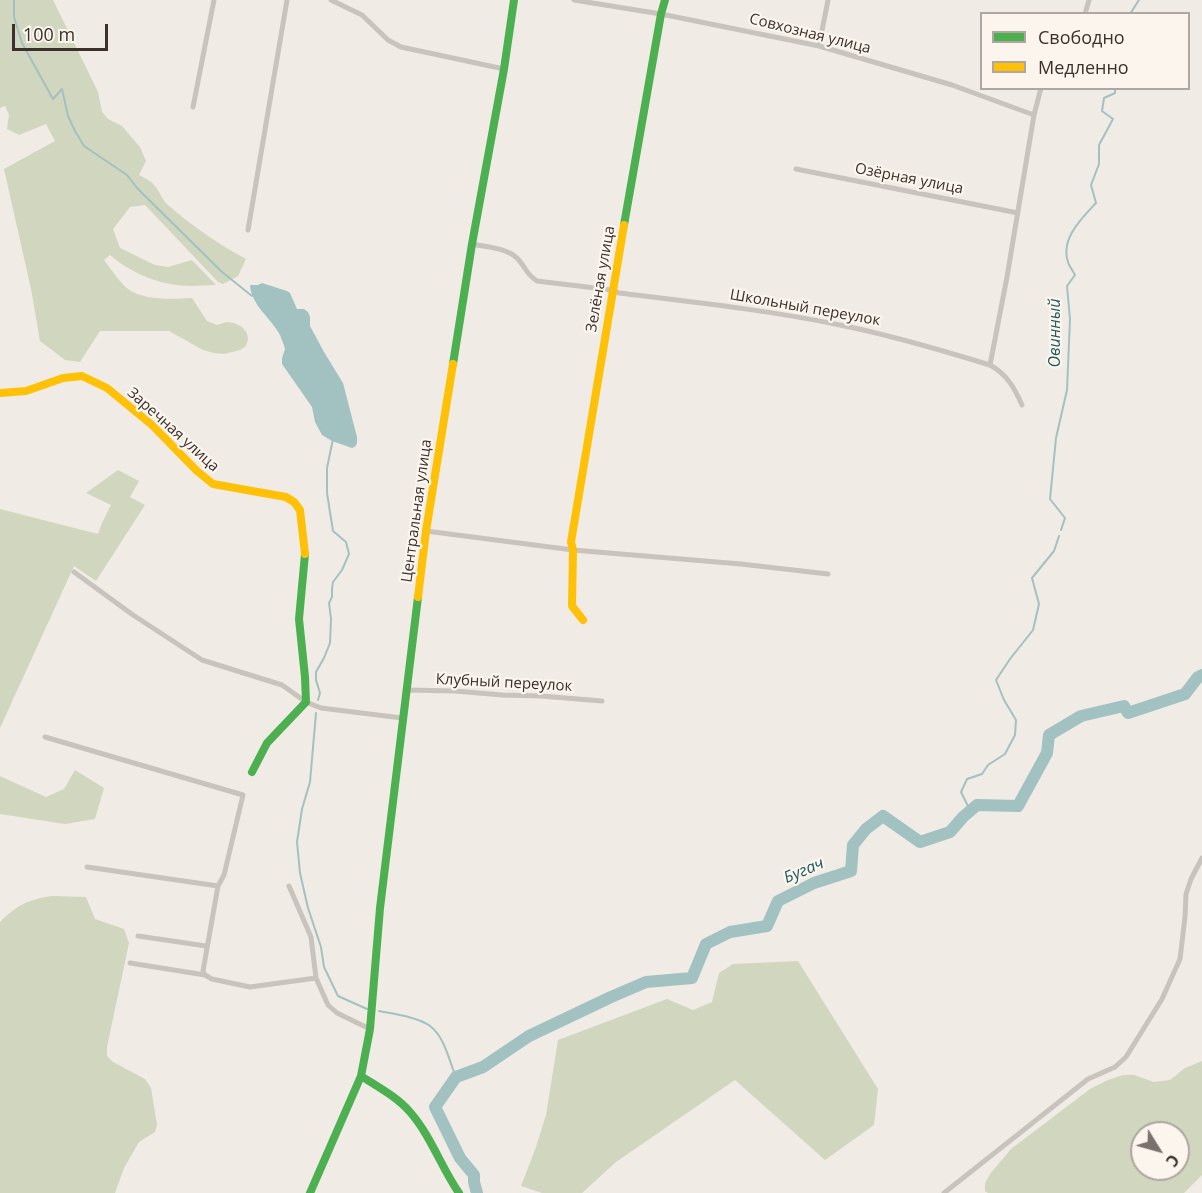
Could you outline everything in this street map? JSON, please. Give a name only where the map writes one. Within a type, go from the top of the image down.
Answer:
[{"type":"street","points":[[193,107],[214,0]]},
{"type":"street","points":[[248,230],[287,0]]},
{"type":"street","points":[[331,0],[362,15],[388,40],[401,47],[504,69]]},
{"type":"street","name":"Центральная улица","points":[[310,1193],[362,1076],[372,1017],[380,908],[426,531],[514,0]]},
{"type":"street","name":"Совхозная улица","points":[[574,0],[661,14],[819,46],[952,85],[1034,115]]},
{"type":"street","name":"Зелёная улица","points":[[583,620],[572,606],[573,550],[571,542],[612,290],[665,0]]},
{"type":"street","points":[[819,46],[828,0]]},
{"type":"street","points":[[1022,405],[1010,382],[990,365],[1034,115],[1040,90]]},
{"type":"street","name":"Озёрная улица","points":[[796,169],[1018,213]]},
{"type":"street","name":"Школьный переулок","points":[[472,244],[508,252],[518,258],[528,275],[537,281],[789,315],[915,343],[990,365]]},
{"type":"street","name":"Заречная улица","points":[[0,393],[26,391],[63,378],[82,376],[107,388],[152,425],[213,484],[286,497],[294,502],[300,510],[306,556],[299,619],[306,702]]},
{"type":"street","points":[[426,531],[573,550],[741,564],[828,574]]},
{"type":"street","points":[[74,572],[202,660],[282,685],[306,702],[321,708],[402,718]]},
{"type":"street","name":"Клубный переулок","points":[[406,690],[602,701]]},
{"type":"street","points":[[252,772],[267,743],[306,702]]},
{"type":"street","points":[[45,737],[243,795],[224,875],[218,886],[202,969],[205,975]]},
{"type":"street","points":[[944,1193],[1088,1079],[1114,1067],[1126,1057],[1162,999],[1180,958],[1186,894],[1202,858]]},
{"type":"street","points":[[87,867],[218,886]]},
{"type":"street","points":[[289,886],[311,937],[315,978],[328,1005],[344,1017],[370,1029]]},
{"type":"street","points":[[138,936],[207,946]]},
{"type":"street","points":[[130,963],[205,975],[212,980],[250,987],[315,978]]},
{"type":"street","points":[[362,1076],[396,1100],[417,1120],[459,1193]]},
{"type":"green space","points":[[0,0],[53,0],[98,92],[102,112],[108,119],[122,126],[140,147],[146,161],[139,175],[153,184],[166,203],[186,220],[215,241],[246,259],[238,276],[223,284],[218,282],[145,205],[130,207],[113,229],[120,248],[155,265],[168,267],[192,260],[216,285],[170,284],[148,278],[128,268],[110,255],[104,260],[122,283],[135,293],[159,298],[192,298],[207,321],[217,325],[226,322],[234,323],[242,327],[247,333],[246,346],[224,354],[214,353],[203,350],[169,331],[100,331],[80,362],[65,360],[40,341],[31,289],[4,169],[55,141],[46,124],[19,135],[7,129],[9,115],[5,106],[0,108]]},
{"type":"green space","points":[[118,470],[139,481],[130,497],[145,505],[96,581],[74,566],[0,728],[0,509],[98,534],[111,505],[86,493]]},
{"type":"green space","points":[[75,770],[104,788],[95,819],[65,824],[0,814],[0,776],[46,797],[64,789]]},
{"type":"green space","points":[[53,896],[86,897],[95,919],[124,929],[129,943],[107,1056],[113,1062],[145,1079],[151,1088],[157,1125],[155,1132],[139,1142],[124,1168],[115,1193],[0,1193],[0,922],[24,904]]},
{"type":"green space","points":[[798,961],[878,1089],[874,1125],[825,1160],[735,1080],[616,1162],[582,1193],[542,1193],[521,1186],[546,1115],[558,1040],[667,999],[693,1010],[712,1002],[719,973],[733,964]]},
{"type":"green space","points":[[1202,1061],[1202,1175],[1184,1193],[988,1193],[985,1191],[985,1183],[990,1174],[1011,1149],[1090,1089],[1123,1075],[1134,1075],[1154,1082],[1170,1080],[1185,1068]]},
{"type":"water","points":[[262,283],[287,291],[297,309],[304,309],[308,312],[310,326],[343,383],[357,437],[357,444],[354,447],[332,441],[322,435],[315,422],[312,407],[282,364],[285,349],[280,335],[251,292],[250,285]]},
{"type":"waterway","points":[[14,0],[14,17],[22,43],[53,99],[62,89],[68,116],[84,146],[127,175],[137,188],[222,272],[252,296]]},
{"type":"waterway","name":"Овинный","points":[[1131,12],[1139,0]]},
{"type":"waterway","name":"Овинный","points":[[1061,530],[1065,518],[1050,499],[1056,438],[1067,390],[1070,319],[1067,286],[1075,275],[1066,253],[1074,229],[1096,203],[1091,185],[1099,164],[1099,145],[1113,119],[1102,111],[1104,98],[1115,93],[1115,90]]},
{"type":"waterway","points":[[318,700],[320,693],[316,672],[330,643],[329,603],[332,597],[333,582],[342,570],[349,554],[346,542],[333,531],[327,493],[327,468],[333,439]]},
{"type":"waterway","name":"Овинный","points":[[963,817],[968,806],[961,792],[967,779],[982,774],[988,765],[1005,754],[1015,735],[1016,720],[996,680],[1033,630],[1039,604],[1032,578],[1054,551],[1059,536]]},
{"type":"waterway","name":"Бугач","points":[[477,1193],[474,1175],[460,1158],[435,1107],[456,1077],[483,1067],[529,1036],[646,982],[692,978],[706,944],[730,932],[767,926],[778,901],[814,883],[851,871],[853,845],[866,829],[883,816],[920,842],[950,832],[977,805],[1018,806],[1047,753],[1049,735],[1081,716],[1124,706],[1128,713],[1185,694],[1202,675]]},
{"type":"waterway","points":[[316,713],[310,782],[302,809],[297,842],[300,873],[308,908],[321,947],[324,967],[338,996],[367,1009]]},
{"type":"waterway","points":[[379,1011],[413,1018],[430,1026],[443,1043],[456,1077]]},
{"type":"traffic: fast","points":[[453,364],[514,0]]},
{"type":"traffic: fast","points":[[624,225],[665,0]]},
{"type":"traffic: fast","points":[[252,772],[267,743],[306,702],[299,619],[305,554]]},
{"type":"traffic: fast","points":[[310,1193],[361,1076],[370,1029],[380,908],[418,597]]},
{"type":"traffic: fast","points":[[361,1076],[393,1097],[410,1112],[424,1131],[459,1193]]},
{"type":"traffic: slow","points":[[583,620],[572,606],[573,550],[571,542],[624,225]]},
{"type":"traffic: slow","points":[[418,597],[426,531],[453,364]]},
{"type":"traffic: slow","points":[[0,393],[26,391],[63,378],[82,376],[107,388],[152,425],[213,484],[286,497],[294,502],[300,510],[305,554]]}]
